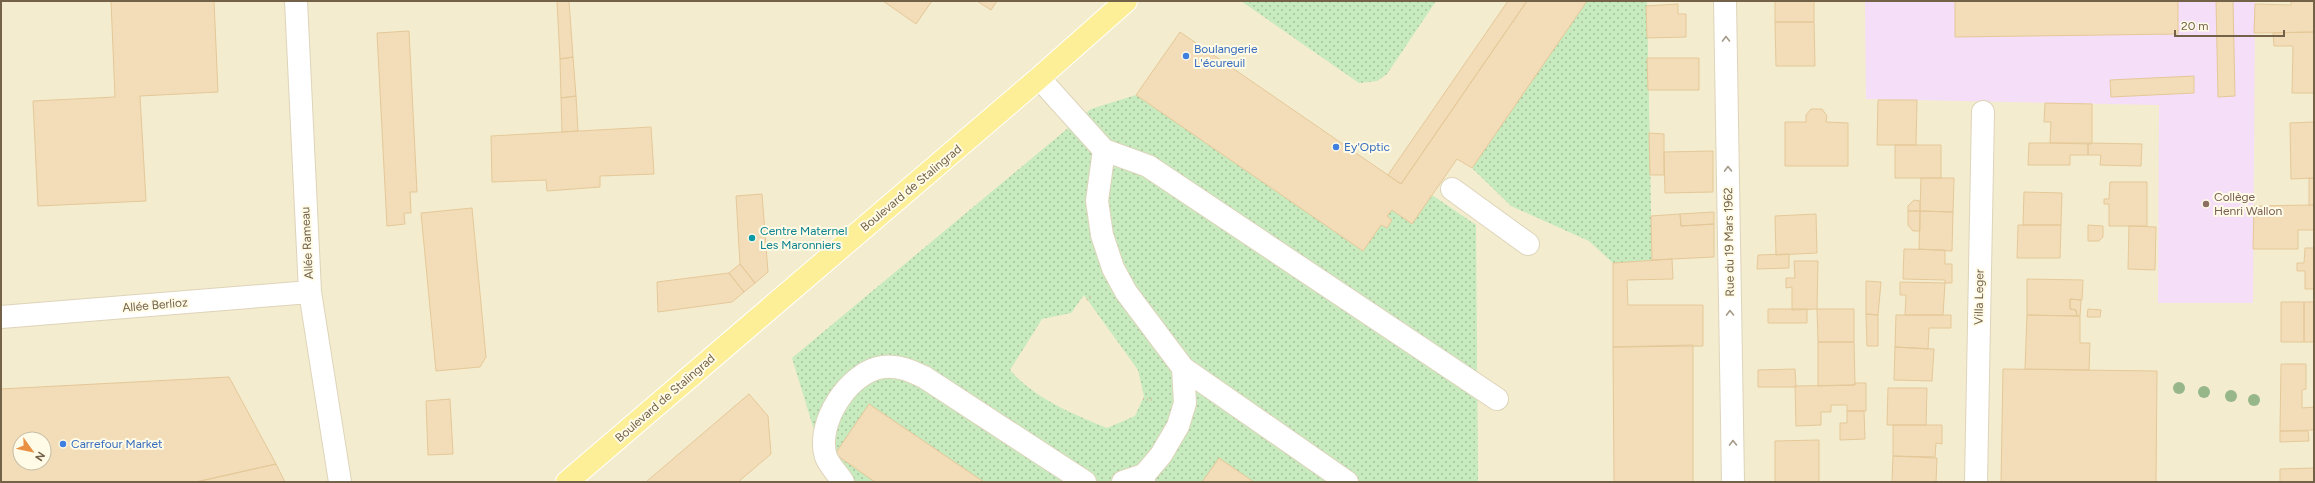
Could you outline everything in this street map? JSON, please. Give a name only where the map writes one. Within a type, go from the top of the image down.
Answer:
[{"type":"main road","name":"Boulevard de Stalingrad","points":[[567,482],[1039,78],[1126,1]]},
{"type":"street","name":"Allée Rameau","points":[[296,1],[310,292],[340,482]]},
{"type":"street","name":"Rue du 19 Mars 1962","points":[[1725,1],[1733,482]]},
{"type":"street","points":[[1039,78],[1104,150],[1148,166],[1497,399]]},
{"type":"street","name":"Villa Leger","points":[[1976,482],[1983,112]]},
{"type":"street","points":[[1104,150],[1097,201],[1102,235],[1113,268],[1126,292],[1183,368],[1347,482]]},
{"type":"street","points":[[1452,189],[1528,244]]},
{"type":"street","name":"Allée Berlioz","points":[[1,317],[310,292]]},
{"type":"street","points":[[843,482],[826,457],[823,440],[830,415],[843,392],[862,374],[882,367],[902,368],[924,377],[1085,482]]},
{"type":"street","points":[[1123,482],[1144,478],[1161,455],[1178,426],[1185,403],[1183,368]]},
{"type":"shaded area","points":[[1,1],[2314,1],[2314,482],[1,482]]},
{"type":"shaded area","name":"Collège Henri Wallon","points":[[1865,1],[2255,1],[2253,303],[2158,303],[2159,105],[1866,99]]},
{"type":"green space","points":[[1241,1],[1436,1],[1387,74],[1377,81],[1359,83]]},
{"type":"green space","points":[[1587,1],[1647,1],[1652,260],[1613,263],[1589,241],[1511,206],[1472,168]]},
{"type":"green space","points":[[1136,95],[1363,251],[1381,225],[1387,228],[1392,220],[1387,216],[1392,210],[1412,224],[1432,195],[1476,225],[1478,482],[830,482],[792,358],[1091,109]],"holes":[[[1084,295],[1138,370],[1144,396],[1135,416],[1107,428],[1055,405],[1031,389],[1010,370],[1042,319],[1071,313]]]},
{"type":"building","points":[[111,1],[214,1],[218,92],[140,96],[146,201],[38,206],[33,101],[115,97]]},
{"type":"building","points":[[557,1],[569,1],[573,57],[560,59]]},
{"type":"building","points":[[883,1],[932,1],[916,24]]},
{"type":"building","points":[[977,1],[997,1],[991,10]]},
{"type":"building","points":[[1508,1],[1527,1],[1401,184],[1388,175]]},
{"type":"building","points":[[1527,1],[1587,1],[1472,168],[1457,159],[1412,224],[1392,210],[1387,216],[1392,220],[1387,228],[1381,225],[1363,251],[1136,95],[1180,32],[1401,184]]},
{"type":"building","points":[[1775,1],[1814,1],[1814,22],[1775,22]]},
{"type":"building","points":[[1955,1],[2178,1],[2178,34],[1955,37]]},
{"type":"building","points":[[2216,1],[2233,1],[2235,96],[2218,97]]},
{"type":"building","points":[[2291,1],[2314,1],[2314,32],[2254,33],[2255,4],[2291,5]]},
{"type":"building","points":[[1678,4],[1678,14],[1686,14],[1686,37],[1647,38],[1646,6]]},
{"type":"building","points":[[1775,22],[1814,22],[1815,66],[1776,66]]},
{"type":"building","points":[[409,31],[417,192],[410,192],[411,213],[404,213],[405,224],[387,226],[377,33]]},
{"type":"building","points":[[2314,32],[2314,93],[2292,93],[2293,46],[2274,46],[2273,33]]},
{"type":"building","points":[[573,57],[576,96],[561,98],[560,59]]},
{"type":"building","points":[[1647,58],[1699,58],[1699,90],[1648,90]]},
{"type":"building","points":[[2194,76],[2194,93],[2111,97],[2110,80]]},
{"type":"building","points":[[576,96],[578,131],[562,132],[561,98]]},
{"type":"building","points":[[1878,100],[1917,100],[1916,145],[1877,145]]},
{"type":"building","points":[[2045,103],[2092,104],[2092,144],[2050,143],[2051,122],[2044,122]]},
{"type":"building","points":[[1811,109],[1822,109],[1827,116],[1826,122],[1848,123],[1848,166],[1785,166],[1785,122],[1806,122],[1806,115]]},
{"type":"building","points":[[2314,122],[2314,178],[2291,179],[2290,123]]},
{"type":"building","points":[[651,127],[654,174],[600,176],[600,187],[547,191],[546,180],[492,182],[491,136]]},
{"type":"building","points":[[1649,133],[1664,134],[1664,175],[1650,175]]},
{"type":"building","points":[[2029,143],[2088,143],[2088,155],[2070,155],[2070,165],[2028,165]]},
{"type":"building","points":[[2088,143],[2142,144],[2141,166],[2100,165],[2101,155],[2088,155]]},
{"type":"building","points":[[1895,145],[1941,145],[1941,178],[1895,178]]},
{"type":"building","points":[[1713,151],[1713,192],[1665,193],[1664,152]]},
{"type":"building","points":[[1921,178],[1954,178],[1953,212],[1920,211]]},
{"type":"building","points":[[2309,178],[2314,178],[2314,205],[2309,205]]},
{"type":"building","points":[[2110,182],[2147,182],[2147,226],[2109,226],[2109,204],[2104,204],[2104,199],[2109,199]]},
{"type":"building","points":[[2024,192],[2062,193],[2061,225],[2023,225]]},
{"type":"building","name":"Centre Maternel Les Maronniers","points":[[762,194],[768,272],[755,283],[740,264],[736,196]]},
{"type":"building","points":[[1914,200],[1920,201],[1920,211],[1908,211],[1908,206]]},
{"type":"building","points":[[2314,205],[2314,230],[2298,230],[2298,249],[2253,249],[2254,206]]},
{"type":"building","points":[[472,208],[486,357],[480,367],[436,371],[421,213]]},
{"type":"building","points":[[1908,211],[1920,211],[1920,231],[1913,231],[1908,225]]},
{"type":"building","points":[[1920,211],[1953,212],[1952,251],[1919,249]]},
{"type":"building","points":[[1714,212],[1714,224],[1681,226],[1680,214]]},
{"type":"building","points":[[1680,214],[1681,226],[1714,224],[1714,257],[1652,260],[1651,216]]},
{"type":"building","points":[[1816,214],[1817,253],[1776,255],[1775,216]]},
{"type":"building","points":[[2018,225],[2061,225],[2060,258],[2017,258]]},
{"type":"building","points":[[2088,225],[2103,226],[2103,237],[2099,241],[2088,241]]},
{"type":"building","points":[[2129,226],[2156,227],[2155,270],[2128,269]]},
{"type":"building","points":[[2305,248],[2314,248],[2314,289],[2305,289],[2305,271],[2297,271],[2297,263],[2304,263]]},
{"type":"building","points":[[1904,249],[1945,250],[1945,264],[1952,264],[1952,283],[1945,283],[1945,280],[1903,279]]},
{"type":"building","points":[[1789,254],[1789,268],[1757,269],[1758,255]]},
{"type":"building","points":[[1672,259],[1673,279],[1627,280],[1628,305],[1703,305],[1703,346],[1613,347],[1613,263]]},
{"type":"building","points":[[1794,261],[1818,261],[1817,309],[1792,310],[1792,287],[1786,288],[1786,278],[1795,278]]},
{"type":"building","points":[[740,264],[755,283],[744,292],[729,273]]},
{"type":"building","points":[[729,273],[744,292],[732,302],[658,312],[657,282]]},
{"type":"building","points":[[2027,279],[2083,280],[2082,300],[2070,299],[2070,309],[2076,310],[2077,316],[2027,315]]},
{"type":"building","points":[[1866,281],[1881,282],[1878,315],[1866,314]]},
{"type":"building","points":[[1900,282],[1945,283],[1943,315],[1905,315],[1906,295],[1900,295]]},
{"type":"building","points":[[2070,299],[2081,300],[2080,316],[2077,316],[2076,310],[2070,309]]},
{"type":"building","points":[[2281,302],[2304,302],[2304,342],[2281,342]]},
{"type":"building","points":[[2304,302],[2314,302],[2314,342],[2304,342]]},
{"type":"building","points":[[1768,309],[1807,309],[1807,323],[1768,323]]},
{"type":"building","points":[[1817,309],[1854,309],[1854,342],[1818,342]]},
{"type":"building","points":[[2088,309],[2101,310],[2100,317],[2087,317]]},
{"type":"building","points":[[1866,314],[1878,315],[1878,346],[1867,346]]},
{"type":"building","points":[[1896,315],[1951,315],[1951,328],[1929,328],[1928,349],[1895,347]]},
{"type":"building","points":[[2027,315],[2080,316],[2080,343],[2090,343],[2089,370],[2025,369]]},
{"type":"building","points":[[1818,342],[1854,342],[1855,385],[1818,386]]},
{"type":"building","points":[[1693,345],[1693,482],[1614,482],[1613,347]]},
{"type":"building","points":[[1895,347],[1934,349],[1932,381],[1894,380]]},
{"type":"building","points":[[2281,364],[2306,364],[2306,389],[2302,390],[2302,408],[2314,407],[2314,430],[2280,431]]},
{"type":"building","points":[[1795,369],[1796,387],[1758,387],[1758,370]]},
{"type":"building","points":[[2003,369],[2157,371],[2156,482],[2001,482]]},
{"type":"building","points":[[229,377],[276,464],[196,482],[1,482],[1,389]]},
{"type":"building","points":[[1855,383],[1866,383],[1866,411],[1847,411],[1847,405],[1831,405],[1831,412],[1821,412],[1821,425],[1796,426],[1795,386],[1855,385]]},
{"type":"building","points":[[1888,388],[1927,388],[1926,425],[1887,425]]},
{"type":"building","points":[[749,394],[768,416],[771,454],[738,482],[646,482]]},
{"type":"building","points":[[450,399],[453,454],[428,455],[426,401]]},
{"type":"building","points":[[869,404],[984,482],[875,482],[835,454]]},
{"type":"building","points":[[1847,411],[1864,411],[1865,439],[1840,440],[1840,423],[1847,423]]},
{"type":"building","points":[[1893,425],[1942,425],[1942,444],[1936,443],[1935,457],[1893,456]]},
{"type":"building","points":[[2280,431],[2308,431],[2309,441],[2280,442]]},
{"type":"building","points":[[1819,440],[1819,482],[1775,482],[1775,441]]},
{"type":"building","points":[[1893,456],[1937,458],[1936,482],[1892,482]]},
{"type":"building","points":[[1219,458],[1254,482],[1202,482]]},
{"type":"building","points":[[276,464],[285,482],[196,482]]},
{"type":"building","points":[[2314,468],[2314,482],[2280,482],[2280,469]]},
{"type":"place","name":"Boulangerie L'écureuil","points":[[1186,56]]},
{"type":"place","name":"Ey'Optic","points":[[1336,147]]},
{"type":"place","name":"Collège Henri Wallon","points":[[2206,204]]},
{"type":"place","name":"Centre Maternel Les Maronniers","points":[[752,238]]},
{"type":"place","name":"Carrefour Market","points":[[63,444]]}]
